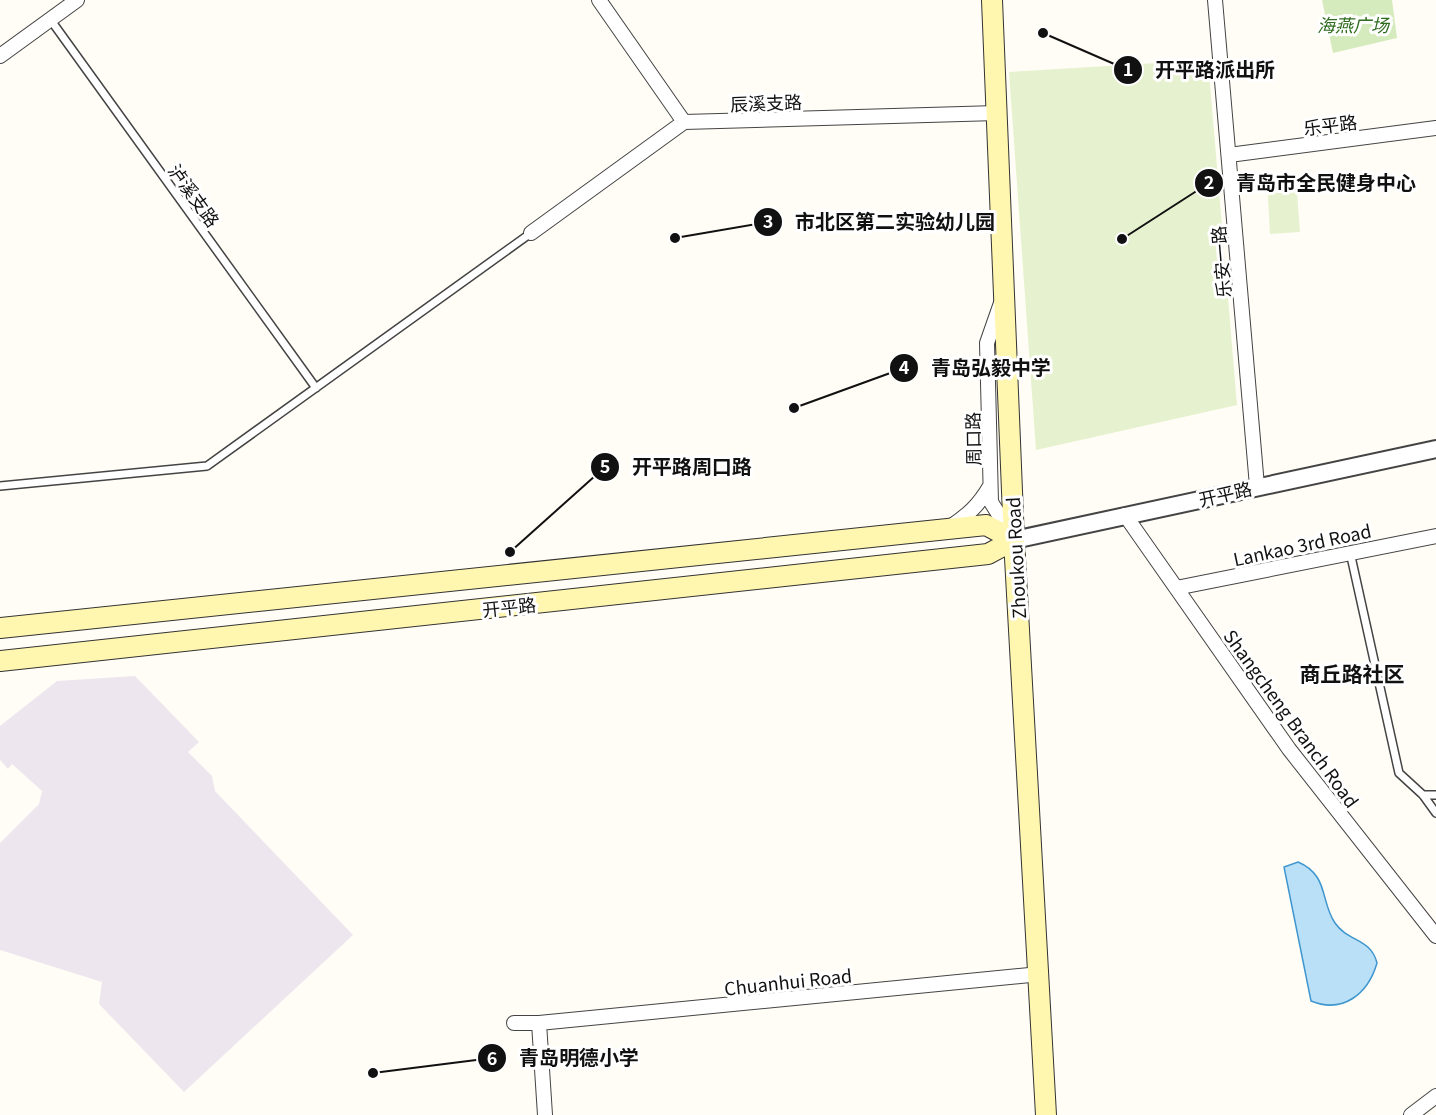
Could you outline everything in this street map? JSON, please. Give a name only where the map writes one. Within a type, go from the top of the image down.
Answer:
[{"type":"main road","name":"Zhoukou Road","points":[[992,0],[1014,540],[1040,974],[1046,1115]]},
{"type":"main road","name":"开平路","points":[[0,628],[986,525],[1014,540]]},
{"type":"main road","name":"开平路","points":[[0,661],[988,554],[1014,540]]},
{"type":"street","points":[[0,56],[77,0]]},
{"type":"street","points":[[531,233],[684,122],[599,0]]},
{"type":"street","name":"乐安一路","points":[[1215,0],[1257,486]]},
{"type":"street","name":"辰溪支路","points":[[684,122],[997,113]]},
{"type":"street","name":"乐平路","points":[[1229,155],[1436,128]]},
{"type":"street","name":"周口路","points":[[1003,298],[987,343],[991,502],[1014,540]]},
{"type":"street","name":"开平路","points":[[1014,540],[1436,449]]},
{"type":"street","points":[[946,529],[969,515],[981,502],[991,484]]},
{"type":"street","name":"Shangcheng Branch Road","points":[[1125,515],[1289,749],[1436,936]]},
{"type":"street","name":"Lankao 3rd Road","points":[[1176,588],[1436,536]]},
{"type":"street","name":"Chuanhui Road","points":[[514,1023],[539,1023],[1040,974]]},
{"type":"street","points":[[539,1023],[545,1115]]},
{"type":"street","points":[[1411,1115],[1436,1096]]},
{"type":"lane","name":"泸溪支路","points":[[51,19],[316,388]]},
{"type":"lane","points":[[0,486],[207,466],[531,233]]},
{"type":"lane","points":[[1350,552],[1399,773],[1423,795],[1436,813]]},
{"type":"lane","points":[[1423,795],[1436,795]]},
{"type":"shaded area","points":[[135,676],[199,742],[188,752],[212,776],[215,791],[353,935],[184,1092],[99,1004],[102,982],[0,950],[0,843],[39,804],[42,791],[12,764],[8,769],[0,760],[0,726],[57,681]]},
{"type":"green space","name":"海燕广场","points":[[1322,0],[1392,0],[1397,38],[1333,53]]},
{"type":"green space","points":[[1208,60],[1237,405],[1036,450],[1009,72]]},
{"type":"green space","points":[[1296,179],[1300,232],[1270,234],[1267,181]]},
{"type":"water","points":[[1298,862],[1315,874],[1335,923],[1346,934],[1365,944],[1377,963],[1373,974],[1361,992],[1344,1003],[1334,1005],[1311,1001],[1284,867]]},
{"type":"place","name":"开平路派出所","points":[[1043,33]]},
{"type":"place","name":"市北区第二实验幼儿园","points":[[675,238]]},
{"type":"place","name":"青岛市全民健身中心","points":[[1122,239]]},
{"type":"place","name":"青岛弘毅中学","points":[[794,408]]},
{"type":"place","name":"开平路周口路","points":[[510,552]]},
{"type":"place","name":"青岛明德小学","points":[[373,1073]]},
{"type":"district","name":"商丘路社区","points":[[1352,673]]}]
